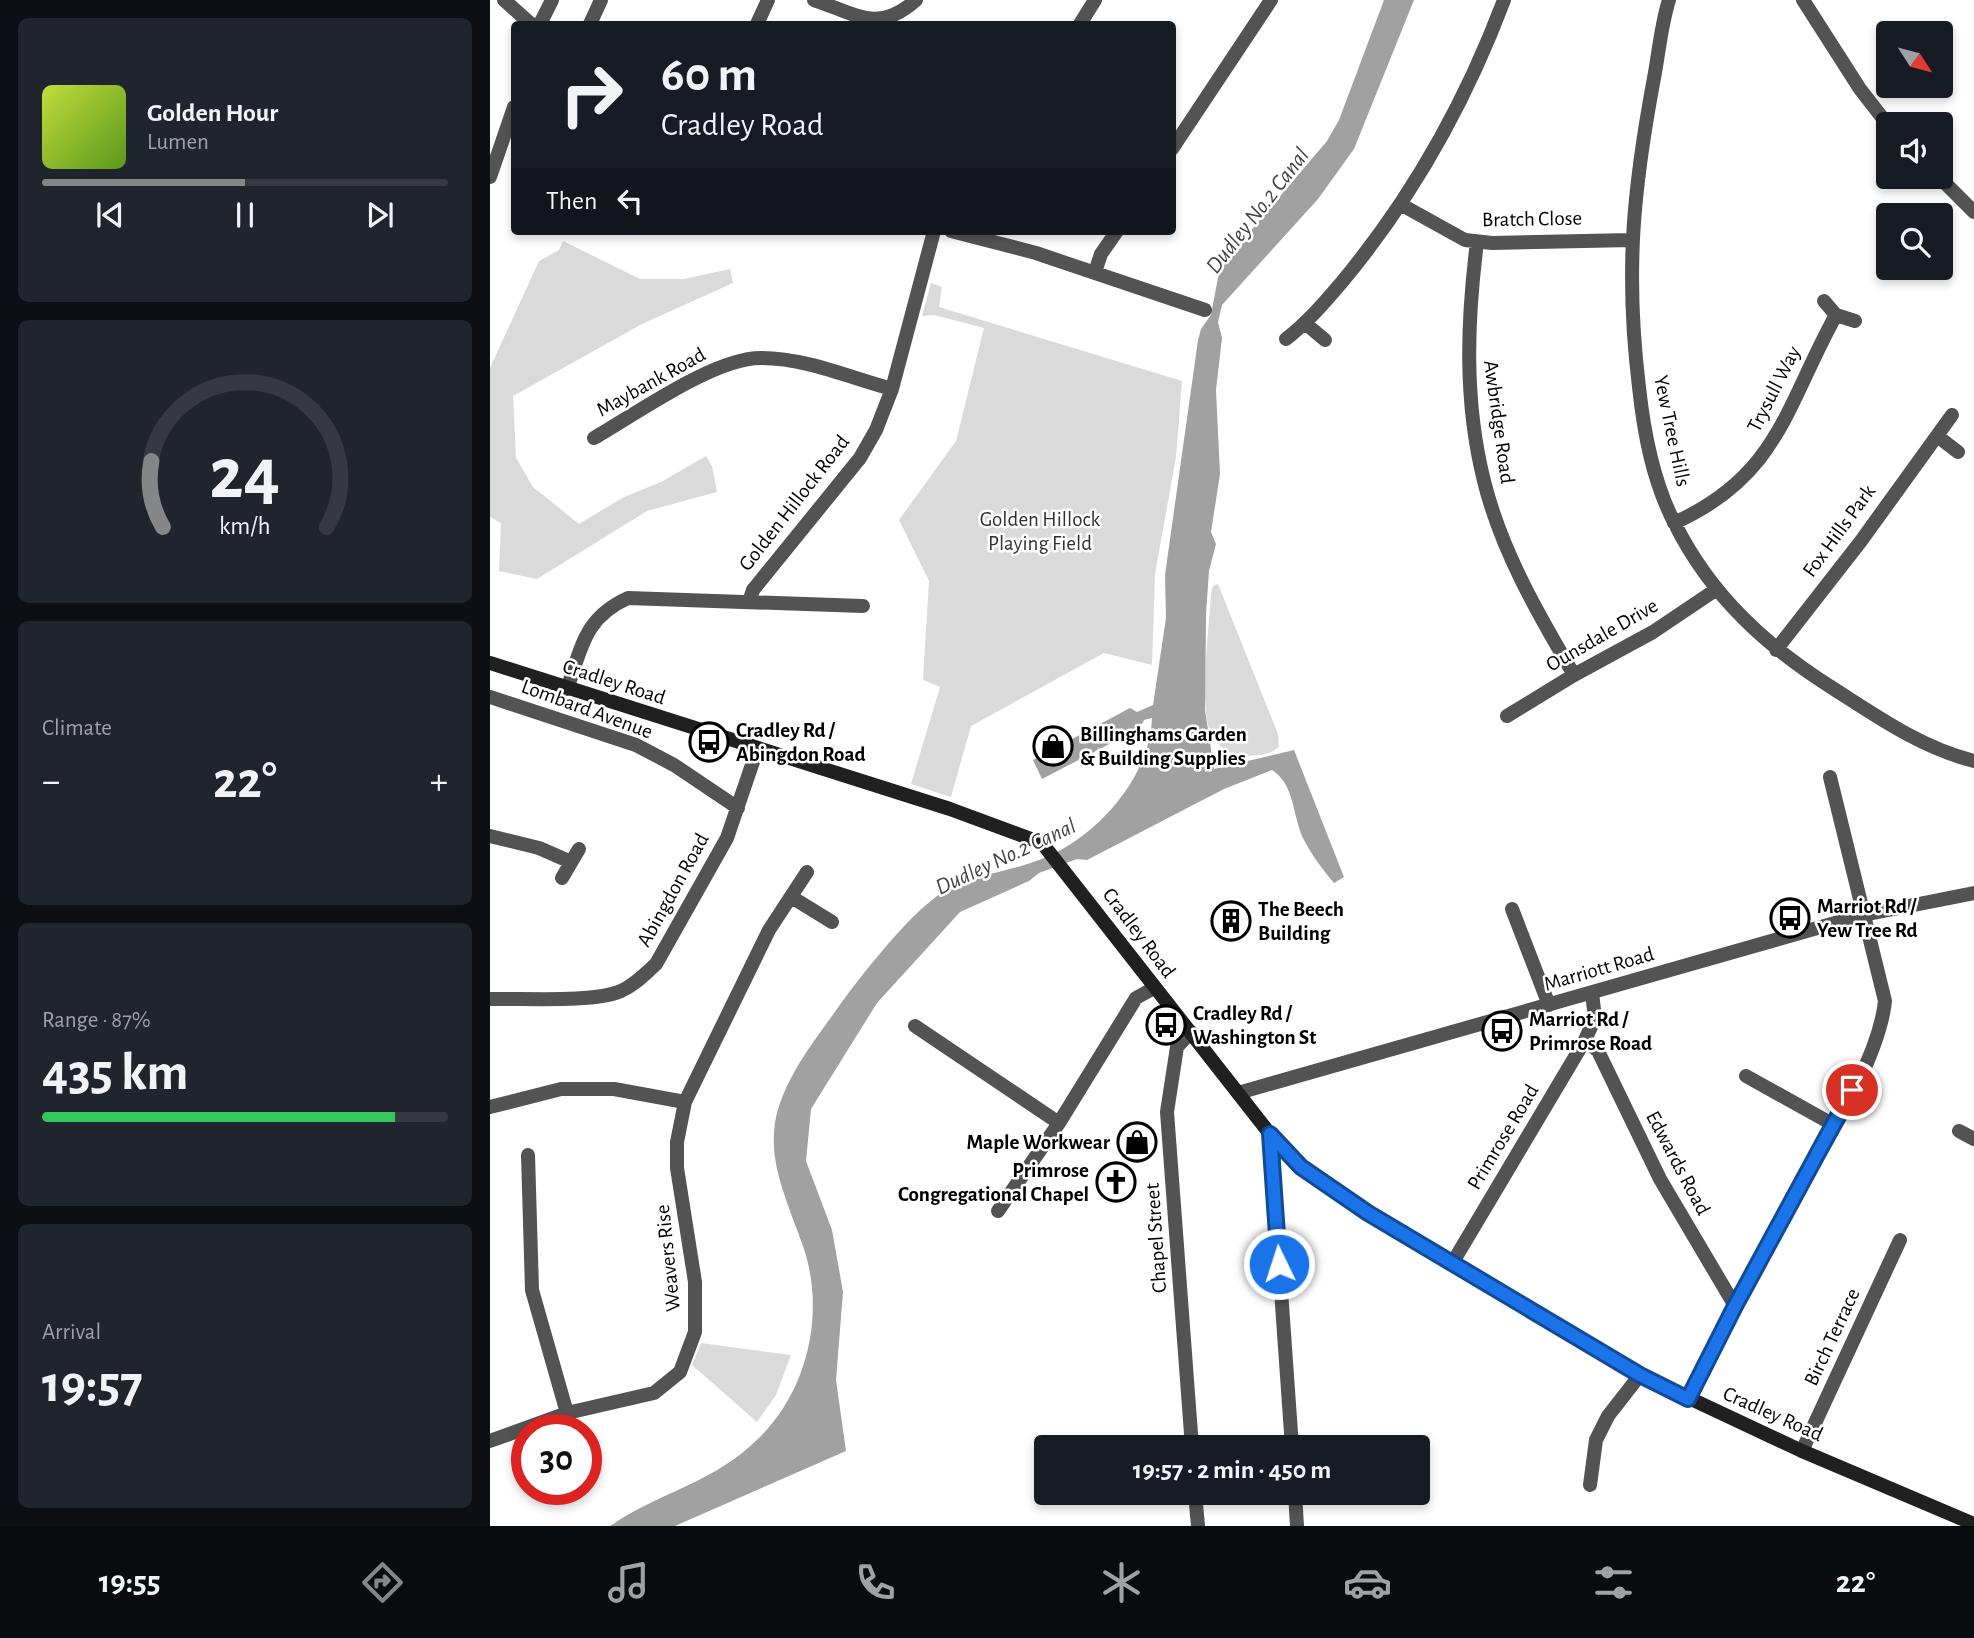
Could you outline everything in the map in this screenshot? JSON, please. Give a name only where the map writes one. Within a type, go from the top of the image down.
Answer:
[{"type":"main road","name":"Cradley Road","points":[[490,663],[1030,836],[1046,848],[1270,1134],[1301,1167],[1368,1213],[1640,1375],[1802,1451],[1974,1524]]},
{"type":"street","points":[[504,0],[528,21]]},
{"type":"street","points":[[542,21],[552,0]]},
{"type":"street","points":[[591,21],[601,0]]},
{"type":"street","points":[[758,21],[768,0]]},
{"type":"street","points":[[814,0],[876,21],[901,13],[916,0]]},
{"type":"street","points":[[1082,21],[1095,0]]},
{"type":"street","points":[[1176,143],[1271,0]]},
{"type":"street","points":[[1286,339],[1306,324],[1373,244],[1400,204],[1477,64],[1504,0]]},
{"type":"street","name":"Yew Tree Hills","points":[[1669,0],[1641,151],[1631,240],[1632,317],[1641,407],[1655,476],[1674,523],[1717,589],[1743,621],[1776,650],[1863,709],[1918,741],[1974,761]]},
{"type":"street","points":[[1803,0],[1878,112]]},
{"type":"street","points":[[490,177],[511,116]]},
{"type":"street","points":[[1951,189],[1974,212]]},
{"type":"street","name":"Bratch Close","points":[[1400,204],[1451,234],[1477,242],[1631,240]]},
{"type":"street","name":"Golden Hillock Road","points":[[749,602],[753,590],[778,556],[860,458],[876,430],[892,389],[933,235]]},
{"type":"street","points":[[966,235],[1095,272],[1205,310]]},
{"type":"street","points":[[1095,272],[1101,254],[1114,235]]},
{"type":"street","name":"Awbridge Road","points":[[1477,242],[1468,309],[1468,363],[1484,481],[1521,580],[1574,675]]},
{"type":"street","points":[[1824,301],[1836,315],[1855,321]]},
{"type":"street","name":"Trysull Way","points":[[1674,523],[1724,496],[1761,458],[1782,428],[1810,363],[1836,315]]},
{"type":"street","points":[[1306,324],[1325,340]]},
{"type":"street","name":"Maybank Road","points":[[594,438],[713,369],[742,360],[762,358],[800,364],[892,389]]},
{"type":"street","name":"Fox Hills Park","points":[[1776,650],[1861,541],[1952,415]]},
{"type":"street","points":[[1937,436],[1958,452]]},
{"type":"street","name":"Ounsdale Drive","points":[[1507,716],[1574,675],[1653,632],[1717,589]]},
{"type":"street","name":"Golden Hillock Road","points":[[567,689],[588,632],[598,616],[628,598],[863,606]]},
{"type":"street","name":"Lombard Avenue","points":[[490,697],[636,746],[674,765],[738,808]]},
{"type":"street","name":"Abingdon Road","points":[[490,999],[603,995],[622,991],[641,978],[656,964],[727,838],[757,750]]},
{"type":"street","points":[[1688,1399],[1735,1306],[1834,1125],[1882,1027],[1885,1001],[1830,778]]},
{"type":"street","points":[[490,836],[539,848],[571,862]]},
{"type":"street","points":[[562,878],[579,849]]},
{"type":"street","name":"Weavers Rise","points":[[490,1441],[567,1413],[654,1393],[680,1372],[693,1342],[695,1283],[677,1168],[677,1142],[685,1102],[769,930],[793,898],[807,872]]},
{"type":"street","name":"Marriott Road","points":[[1238,1093],[1863,915],[1974,893]]},
{"type":"street","points":[[793,898],[832,922]]},
{"type":"street","points":[[1512,909],[1549,1005]]},
{"type":"street","points":[[998,1211],[1059,1123],[1136,998],[1154,988]]},
{"type":"street","name":"Primrose Road","points":[[1453,1262],[1585,1040],[1595,1018],[1592,993]]},
{"type":"street","points":[[915,1026],[1059,1123]]},
{"type":"street","name":"Chapel Street","points":[[1191,1032],[1177,1047],[1167,1112],[1191,1435]]},
{"type":"street","name":"Edwards Road","points":[[1585,1040],[1598,1051],[1660,1179],[1735,1306]]},
{"type":"street","points":[[1746,1076],[1834,1125]]},
{"type":"street","points":[[490,1107],[561,1089],[614,1089],[685,1102]]},
{"type":"street","points":[[1959,1131],[1974,1139]]},
{"type":"street","points":[[1270,1134],[1291,1435]]},
{"type":"street","points":[[528,1155],[532,1290],[567,1413]]},
{"type":"street","name":"Birch Terrace","points":[[1802,1451],[1900,1240]]},
{"type":"street","points":[[1590,1485],[1596,1440],[1608,1416],[1640,1375]]},
{"type":"street","points":[[1196,1505],[1198,1526]]},
{"type":"street","points":[[1296,1505],[1297,1526]]},
{"type":"green space","points":[[563,241],[640,279],[684,279],[730,269],[733,283],[642,324],[513,396],[516,458],[533,487],[579,524],[624,497],[661,482],[706,456],[712,466],[717,492],[647,511],[537,579],[499,571],[501,523],[490,517],[490,368],[539,261],[559,250]]},
{"type":"green space","name":"Golden Hillock Playing Field","points":[[931,283],[942,287],[939,307],[1182,381],[1176,457],[1155,574],[1152,665],[1104,653],[971,726],[951,797],[911,784],[940,687],[923,680],[929,581],[899,520],[956,441],[984,328],[934,315],[922,316]]},
{"type":"green space","points":[[1218,584],[1278,734],[1279,747],[1269,753],[1244,756],[1231,753],[1215,740],[1209,729],[1205,699],[1206,663],[1211,594],[1213,586]]},
{"type":"green space","points":[[701,1343],[791,1355],[776,1395],[757,1422],[692,1365]]},
{"type":"shaded area","points":[[1384,0],[1414,0],[1354,149],[1318,199],[1222,305],[1218,322],[1222,338],[1216,390],[1220,474],[1211,532],[1216,544],[1209,571],[1206,614],[1205,710],[1214,769],[1294,750],[1344,877],[1334,883],[1313,856],[1299,829],[1289,792],[1272,770],[1224,789],[1087,860],[1077,859],[1039,873],[1029,881],[960,912],[877,1003],[811,1109],[806,1161],[832,1230],[843,1292],[836,1380],[846,1451],[675,1526],[610,1526],[648,1504],[705,1477],[742,1453],[777,1418],[801,1373],[808,1349],[813,1299],[804,1249],[779,1177],[774,1133],[776,1117],[787,1086],[813,1042],[879,955],[932,900],[970,880],[1039,860],[1080,838],[1115,804],[1141,763],[1149,741],[1152,718],[1144,720],[1140,728],[1042,779],[1033,760],[1130,708],[1137,712],[1153,705],[1166,618],[1165,575],[1198,340],[1201,329],[1211,315],[1220,267],[1327,141],[1339,120]]},
{"type":"place","name":"Cradley Rd / Abingdon Road","points":[[709,742]]},
{"type":"place","name":"Billinghams Garden & Building Supplies","points":[[1053,746]]},
{"type":"place","name":"Marriot Rd / Yew Tree Rd","points":[[1790,918]]},
{"type":"place","name":"The Beech Building","points":[[1231,921]]},
{"type":"place","name":"Cradley Rd / Washington St","points":[[1166,1025]]},
{"type":"place","name":"Marriot Rd / Primrose Road","points":[[1502,1031]]},
{"type":"place","name":"Maple Workwear","points":[[1137,1142]]},
{"type":"place","name":"Primrose Congregational Chapel","points":[[1116,1182]]},
{"type":"route","points":[[1279,1264],[1270,1134],[1301,1167],[1368,1213],[1640,1375],[1688,1399],[1852,1090]]},
{"type":"water label","name":"Dudley No.2 Canal","points":[[1258,211]]},
{"type":"water label","name":"Dudley No.2 Canal","points":[[1006,857]]}]
